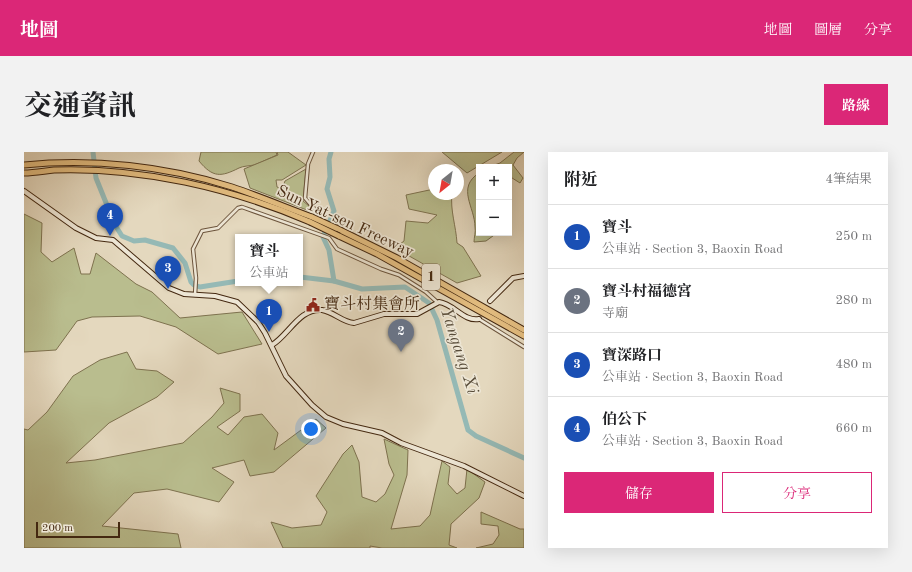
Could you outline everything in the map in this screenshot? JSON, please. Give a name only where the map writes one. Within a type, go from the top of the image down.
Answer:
[{"type":"highway","name":"Sun Yat-sen Freeway","points":[[24,165],[74,163],[111,164],[197,178],[232,187],[311,220],[339,236],[377,254],[524,336]]},
{"type":"highway","name":"Sun Yat-sen Freeway","points":[[24,173],[55,170],[111,173],[160,178],[199,185],[269,205],[336,228],[397,258],[524,330]]},
{"type":"street","points":[[312,152],[308,164],[305,198],[318,214],[313,232]]},
{"type":"street","points":[[24,191],[76,228],[96,238],[113,240],[165,286],[179,293],[215,296],[237,302],[258,322],[272,345],[286,376],[312,405],[326,416],[343,424],[382,433],[400,443],[464,466],[524,496]]},
{"type":"street","points":[[195,295],[196,278],[192,249],[204,230],[218,228],[240,207],[286,222],[302,230],[326,237],[337,249],[381,269],[399,275],[426,292],[437,302],[447,304],[470,319],[479,320],[524,346]]},
{"type":"street","points":[[490,302],[512,278],[524,276]]},
{"type":"street","points":[[272,345],[298,319],[314,311],[328,312],[354,324],[384,314],[417,314],[427,310],[437,302]]},
{"type":"green space","points":[[201,152],[276,152],[277,155],[254,165],[241,167],[227,173],[218,174],[209,171],[199,161]]},
{"type":"green space","points":[[277,152],[288,152],[306,165],[282,180],[276,180],[277,187],[282,189],[285,181],[306,169],[303,201],[315,211],[312,212],[250,188],[244,169],[278,155]]},
{"type":"green space","points":[[442,152],[502,152],[482,164],[476,164],[476,168],[467,173],[464,170],[464,164],[456,164]]},
{"type":"green space","points":[[514,152],[524,152],[517,158],[513,165],[523,178],[520,183],[512,178],[512,164],[497,164]]},
{"type":"green space","points":[[476,176],[476,236],[493,236],[486,241],[474,242],[474,220],[468,198],[469,185]]},
{"type":"green space","points":[[428,190],[428,200],[452,200],[457,243],[463,247],[481,276],[457,283],[395,248],[404,241],[406,221],[428,223],[437,215],[409,209],[406,195]]},
{"type":"green space","points":[[24,214],[42,223],[41,252],[52,262],[74,248],[81,274],[90,274],[96,253],[136,284],[152,292],[180,318],[242,312],[262,344],[218,354],[176,327],[140,316],[92,317],[77,321],[56,350],[24,352]]},
{"type":"green space","points":[[127,352],[136,369],[157,371],[174,382],[157,397],[109,423],[66,463],[95,460],[183,443],[212,417],[224,403],[220,388],[240,394],[240,411],[217,427],[228,435],[244,417],[262,414],[278,433],[274,450],[316,419],[326,428],[274,472],[250,476],[244,460],[212,468],[234,482],[219,502],[167,489],[134,493],[102,526],[178,534],[181,548],[24,548],[24,429],[28,430],[47,412],[73,376],[100,360]]},
{"type":"green space","points":[[384,439],[408,450],[407,475],[391,529],[420,526],[430,515],[442,461],[450,467],[448,484],[457,494],[465,488],[467,469],[485,482],[479,498],[451,524],[449,545],[457,548],[382,548],[370,546],[370,548],[283,548],[271,522],[292,528],[321,525],[327,512],[316,496],[343,454],[352,445],[359,462],[362,497],[376,502],[385,494],[394,475],[389,464]]},
{"type":"green space","points":[[481,512],[520,529],[524,529],[524,548],[476,548],[493,544],[499,535],[498,526],[481,524]]},
{"type":"waterway","name":"Yangang Xi","points":[[93,152],[96,178],[115,225],[122,236],[134,241],[145,240],[173,248],[185,263],[191,282],[194,285],[200,287],[235,281]]},
{"type":"waterway","points":[[331,152],[329,159],[330,177],[327,189],[334,211],[323,237],[329,250],[334,281]]},
{"type":"waterway","name":"Yangang Xi","points":[[303,277],[334,281],[362,289],[405,287],[429,303],[437,320],[468,430],[476,436],[524,458]]},
{"type":"tunnel","points":[[479,319],[490,301]]},
{"type":"place","name":"伯公下","points":[[110,236]]},
{"type":"place","name":"寶深路口","points":[[168,289]]},
{"type":"place","name":"寶斗村集會所","points":[[313,305]]},
{"type":"place","name":"寶斗","points":[[269,332]]},
{"type":"place","name":"寶斗村福德宮","points":[[401,352]]}]
